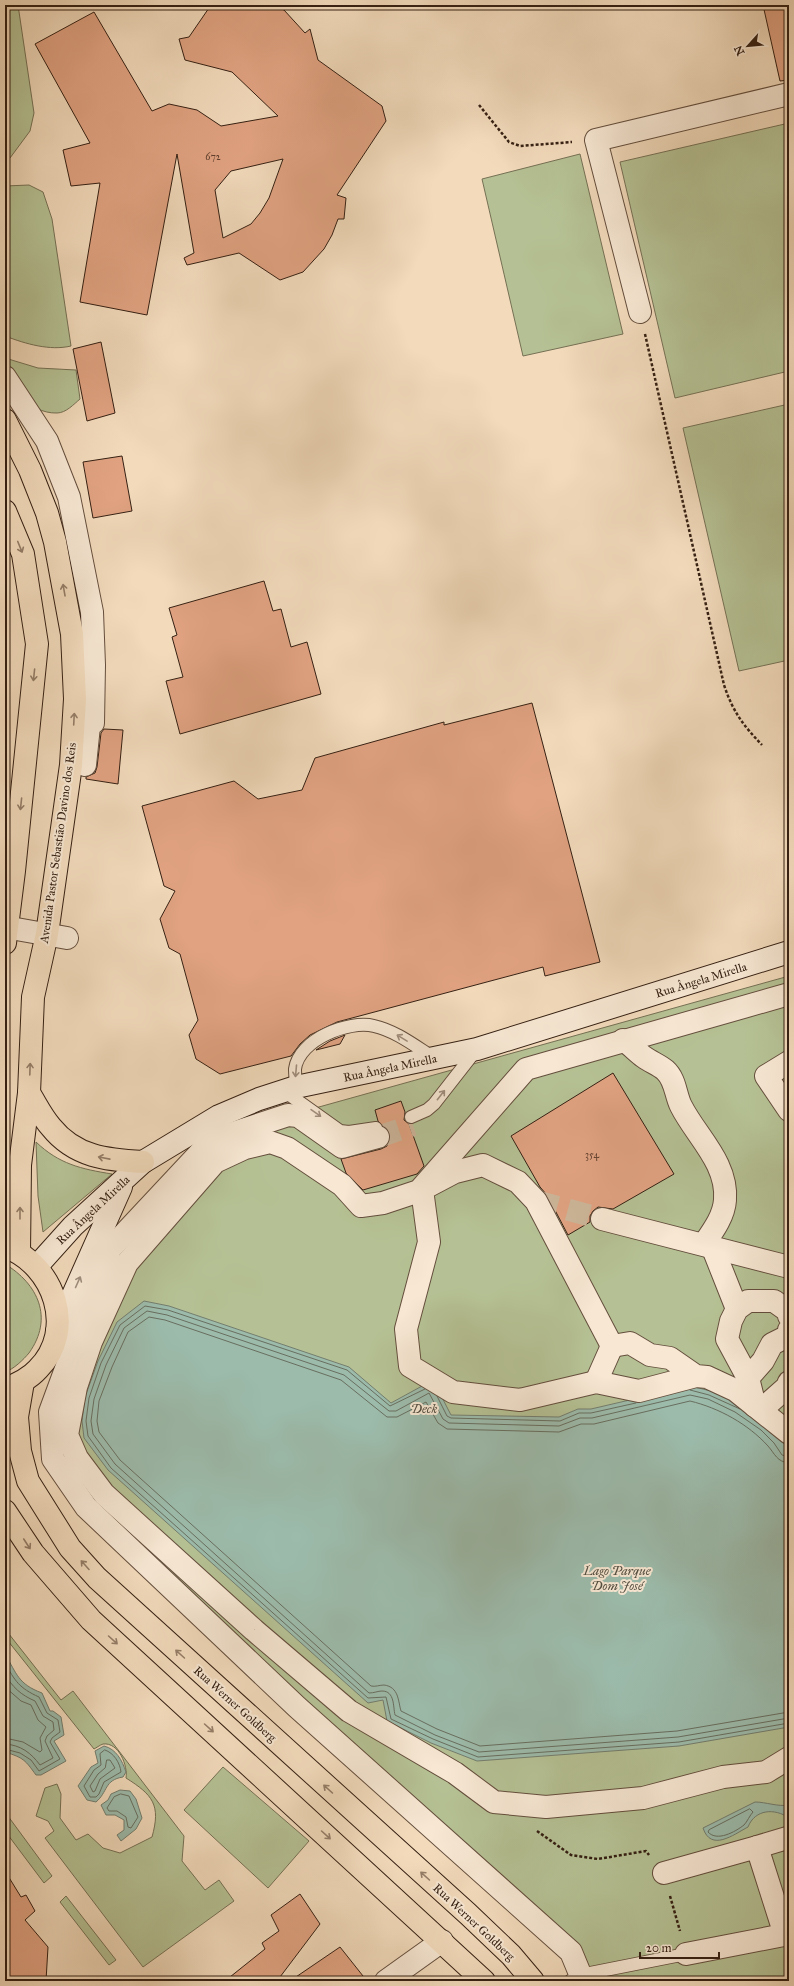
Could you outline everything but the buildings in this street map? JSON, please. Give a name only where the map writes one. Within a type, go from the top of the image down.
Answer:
[{"type":"main road","name":"Avenida Pastor Sebastião Davino dos Reis","points":[[5,420],[18,443],[47,513],[55,542],[72,634],[75,699],[57,936],[33,997],[29,1093],[12,1249]]},
{"type":"main road","points":[[5,511],[23,554],[37,644],[6,932]]},
{"type":"main road","points":[[29,1093],[50,1127],[68,1144],[87,1155],[120,1161],[143,1162]]},
{"type":"main road","points":[[12,1249],[37,1266],[50,1285],[57,1308],[57,1331],[51,1351],[39,1368],[14,1386]]},
{"type":"main road","name":"Rua Werner Goldberg","points":[[14,1386],[20,1451],[28,1481],[70,1548],[103,1584],[468,1914],[510,1955],[533,1981]]},
{"type":"main road","points":[[5,1511],[33,1553],[91,1620],[484,1981]]},
{"type":"street","points":[[640,312],[596,140],[789,94]]},
{"type":"street","points":[[5,377],[47,441],[66,484],[77,530],[92,612],[94,665],[93,722],[89,726],[85,765]]},
{"type":"street","points":[[6,932],[57,936]]},
{"type":"street","name":"Rua Ângela Mirella","points":[[37,1266],[72,1226],[143,1162],[220,1116],[259,1099],[290,1089],[477,1049],[789,952]]},
{"type":"street","points":[[419,1191],[526,1069],[623,1040],[789,994]]},
{"type":"street","points":[[623,1040],[666,1071],[676,1088],[680,1104],[696,1133],[706,1142],[717,1164],[724,1184],[725,1200],[722,1214],[708,1245],[737,1309]]},
{"type":"street","points":[[789,1062],[766,1076],[789,1110]]},
{"type":"street","points":[[377,1132],[342,1147],[298,1116],[288,1115],[212,1140],[110,1249],[50,1412],[53,1459],[86,1507],[297,1707],[571,1952],[577,1979]]},
{"type":"street","points":[[612,1346],[536,1201],[518,1182],[483,1165],[455,1172],[419,1191],[383,1203],[361,1206],[342,1185],[287,1148],[270,1142],[245,1148],[215,1162],[127,1263],[91,1342],[76,1387],[67,1434],[77,1458],[104,1494],[254,1630],[349,1710],[454,1774],[494,1802],[546,1807],[643,1798],[723,1777],[766,1772],[789,1758]]},
{"type":"street","points":[[57,1331],[125,1179]]},
{"type":"street","points":[[419,1191],[423,1197],[428,1242],[406,1329],[410,1366],[453,1392],[520,1400],[596,1382],[640,1391],[696,1376],[707,1377],[735,1390],[789,1433]]},
{"type":"street","points":[[602,1219],[789,1266]]},
{"type":"street","points":[[748,1378],[763,1361],[772,1344],[789,1330],[788,1311],[774,1301],[748,1301],[737,1309],[731,1321],[727,1339],[748,1378],[758,1408]]},
{"type":"street","points":[[612,1346],[630,1343],[650,1355],[670,1358],[696,1376]]},
{"type":"street","points":[[596,1382],[612,1346]]},
{"type":"street","points":[[758,1408],[787,1387],[789,1382]]},
{"type":"street","points":[[664,1873],[787,1838]]},
{"type":"street","points":[[686,1954],[787,1934],[758,1847]]},
{"type":"street","points":[[386,1981],[442,1941]]},
{"type":"lane","points":[[377,1132],[340,1131],[290,1089],[295,1068],[305,1048],[316,1039],[342,1028],[365,1024],[376,1026],[399,1036],[435,1059]]},
{"type":"lane","points":[[410,1117],[427,1110],[434,1104],[477,1049]]},
{"type":"lane","points":[[577,1979],[686,1954]]},
{"type":"path","points":[[479,105],[509,142],[520,146],[596,140]]},
{"type":"path","points":[[640,312],[724,685],[735,713],[744,726],[762,745]]},
{"type":"path","points":[[533,1829],[571,1855],[598,1859],[646,1850],[664,1873],[686,1954]]},
{"type":"green space","points":[[14,5],[18,5],[34,113],[30,131],[10,158],[5,161],[5,16]]},
{"type":"green space","points":[[789,123],[789,371],[675,398],[620,162]]},
{"type":"green space","points":[[580,154],[623,334],[523,356],[482,179]]},
{"type":"green space","points":[[29,185],[43,192],[52,219],[71,346],[55,348],[38,346],[5,336],[5,186]]},
{"type":"green space","points":[[5,358],[38,368],[76,370],[80,399],[70,408],[60,413],[47,412],[37,408],[20,396],[14,387],[9,378]]},
{"type":"green space","points":[[789,404],[789,660],[739,671],[683,428]]},
{"type":"green space","points":[[789,976],[789,1981],[586,1981],[88,1506],[55,1459],[112,1250],[213,1141],[301,1112]]},
{"type":"green space","points":[[36,1142],[53,1156],[71,1164],[90,1170],[112,1174],[43,1232],[38,1196]]},
{"type":"green space","points":[[5,1264],[17,1272],[34,1292],[39,1303],[41,1315],[40,1327],[36,1340],[29,1353],[15,1367],[5,1372]]},
{"type":"green space","points":[[5,1629],[61,1700],[73,1691],[184,1836],[182,1861],[205,1890],[219,1880],[234,1901],[143,1967],[45,1838],[54,1831],[48,1821],[36,1816],[45,1788],[57,1784],[61,1794],[60,1818],[76,1840],[88,1834],[103,1848],[120,1853],[152,1837],[156,1817],[155,1809],[152,1802],[143,1790],[126,1778],[126,1767],[118,1751],[109,1744],[103,1744],[94,1749],[8,1641],[5,1640]]},
{"type":"green space","points":[[223,1767],[309,1841],[268,1888],[184,1810]]},
{"type":"green space","points":[[5,1812],[52,1876],[44,1883],[5,1831]]},
{"type":"green space","points":[[66,1896],[116,1960],[109,1965],[60,1902]]},
{"type":"water","name":"Lago Parque Dom José","points":[[144,1301],[169,1306],[349,1367],[391,1403],[433,1380],[451,1415],[559,1417],[578,1409],[591,1409],[690,1386],[711,1391],[740,1404],[781,1437],[789,1451],[789,1727],[679,1746],[477,1761],[431,1743],[387,1721],[383,1700],[368,1703],[108,1470],[84,1438],[82,1421],[85,1397],[98,1361],[117,1322]]},
{"type":"water","points":[[5,1654],[19,1678],[34,1690],[42,1693],[50,1711],[53,1711],[61,1717],[64,1735],[54,1741],[66,1761],[41,1775],[36,1775],[20,1758],[5,1752]]},
{"type":"water","points":[[104,1746],[115,1752],[123,1763],[126,1772],[123,1777],[112,1781],[109,1784],[96,1802],[87,1800],[78,1786],[91,1767],[98,1763],[95,1751]]},
{"type":"water","points":[[120,1790],[130,1791],[136,1799],[142,1818],[136,1829],[121,1841],[117,1835],[124,1830],[124,1820],[115,1815],[106,1815],[101,1805],[108,1800],[111,1794]]},
{"type":"water","points":[[755,1802],[789,1805],[789,1818],[778,1813],[766,1812],[755,1817],[748,1827],[723,1840],[711,1839],[707,1835],[703,1828]]},
{"type":"tunnel","points":[[378,1137],[413,1125]]},
{"type":"tunnel","points":[[536,1201],[602,1219]]},
{"type":"water label","name":"Deck","points":[[424,1409]]}]
